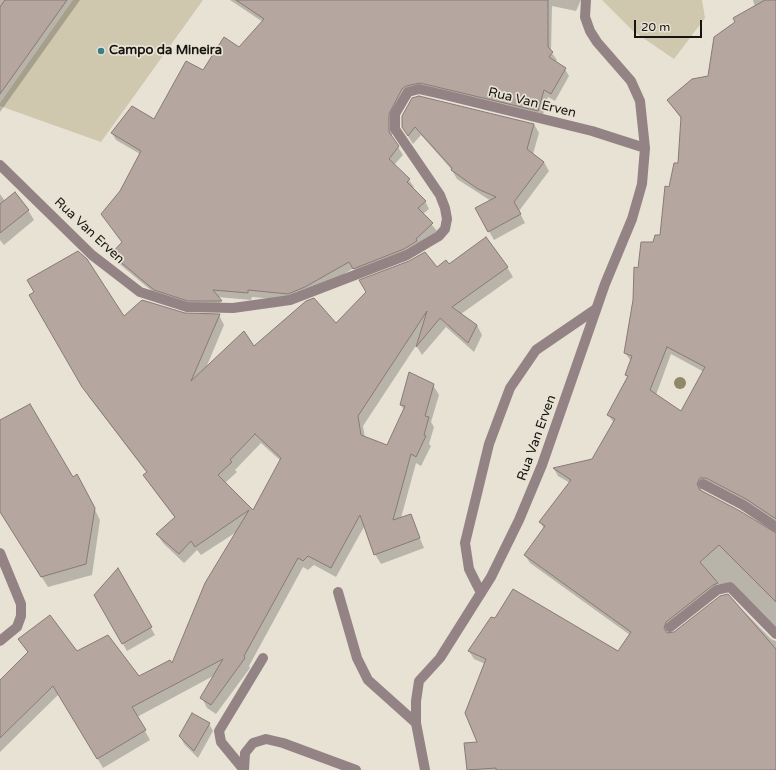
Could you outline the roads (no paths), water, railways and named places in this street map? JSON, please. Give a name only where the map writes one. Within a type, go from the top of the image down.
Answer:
[{"type":"street","points":[[586,0],[585,17],[590,32],[631,81],[640,101],[645,148]]},
{"type":"street","name":"Rua Van Erven","points":[[0,165],[92,255],[140,292],[187,307],[233,308],[290,300],[407,255],[439,236],[445,229],[447,219],[443,201],[395,129],[395,114],[408,92],[419,89],[445,95],[592,131],[645,148],[642,184],[634,212],[596,309],[539,472],[519,520],[491,577],[440,658],[419,681],[416,701],[416,723],[425,770]]},
{"type":"street","points":[[481,593],[469,569],[465,543],[489,444],[510,388],[536,350],[596,309]]},
{"type":"street","points":[[703,484],[743,505],[776,527]]},
{"type":"street","points":[[0,554],[21,604],[21,616],[17,627],[0,641]]},
{"type":"street","points":[[670,627],[717,590],[730,588],[776,634]]},
{"type":"street","points":[[338,592],[357,658],[368,680],[416,723]]},
{"type":"street","points":[[244,770],[221,742],[219,731],[263,658]]},
{"type":"street","points":[[244,770],[245,753],[253,743],[266,739],[283,743],[356,770]]},
{"type":"place","name":"Campo da Mineira","points":[[101,51]]}]
